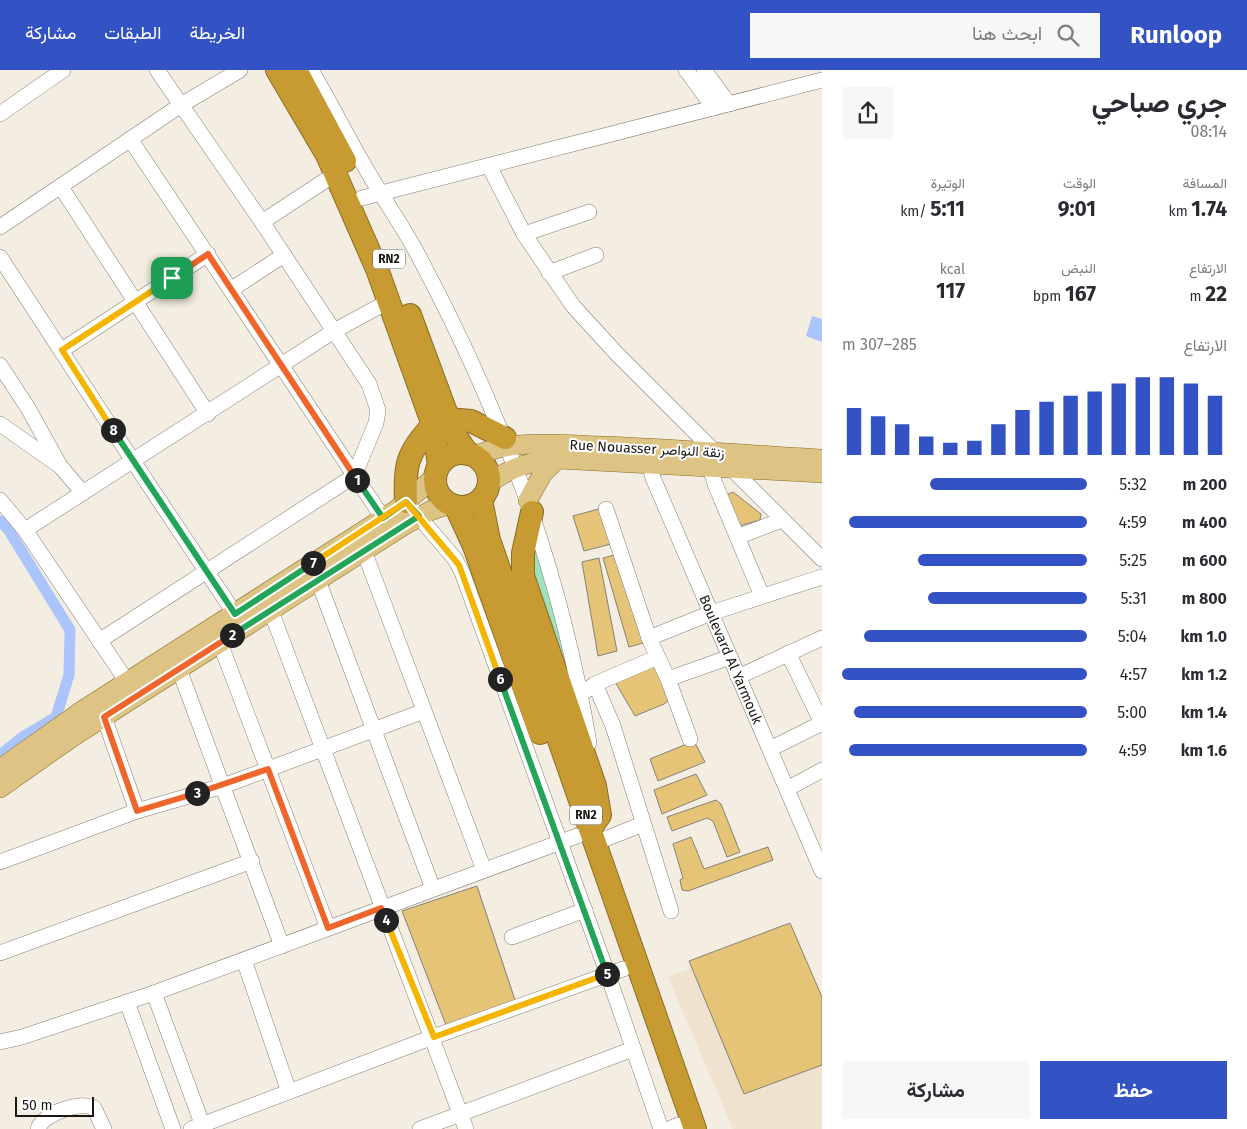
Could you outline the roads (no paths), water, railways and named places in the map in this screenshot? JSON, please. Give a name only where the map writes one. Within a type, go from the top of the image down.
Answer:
[{"type":"highway","name":"RN2","points":[[278,70],[335,174],[441,422],[458,442],[487,470],[485,492],[489,540],[581,838],[677,1128]]},
{"type":"highway","name":"RN2","points":[[296,70],[332,133],[372,196],[441,422],[437,490],[453,506],[474,546],[581,838],[616,972],[677,1128]]},
{"type":"highway","points":[[412,509],[405,472],[409,457],[417,443],[441,422],[471,421],[507,441]]},
{"type":"highway","points":[[437,471],[455,454],[471,455]]},
{"type":"highway","points":[[453,506],[469,506],[485,492]]},
{"type":"highway","points":[[530,506],[523,553],[523,576],[595,786],[600,815],[581,838]]},
{"type":"main road","name":"Rue Nouasser زنقة النواصر","points":[[471,455],[507,441],[647,456],[713,460],[822,459]]},
{"type":"main road","points":[[485,492],[516,466],[526,463],[558,459],[647,456]]},
{"type":"main road","points":[[530,506],[543,473],[558,459]]},
{"type":"main road","points":[[713,460],[732,469],[822,473]]},
{"type":"main road","points":[[0,788],[104,717],[364,551],[412,509],[437,471]]},
{"type":"main road","points":[[0,769],[83,710],[128,683],[383,518],[412,509],[453,506]]},
{"type":"street","points":[[0,114],[64,70]]},
{"type":"street","points":[[99,641],[354,476],[376,423],[378,410],[369,384],[262,222],[157,70]]},
{"type":"street","points":[[0,227],[181,105],[240,70]]},
{"type":"street","points":[[311,70],[372,196],[428,275],[507,441],[530,506],[560,609],[581,696],[595,786]]},
{"type":"street","points":[[686,70],[714,108]]},
{"type":"street","points":[[704,70],[729,104]]},
{"type":"street","points":[[372,196],[822,80]]},
{"type":"street","points":[[130,139],[232,289],[383,518]]},
{"type":"street","points":[[489,166],[524,234],[549,273],[594,331],[713,460],[715,484],[762,596]]},
{"type":"street","points":[[262,222],[335,174]]},
{"type":"street","points":[[61,187],[208,414]]},
{"type":"street","points":[[524,234],[589,212]]},
{"type":"street","points":[[62,350],[208,254]]},
{"type":"street","points":[[232,289],[284,255]]},
{"type":"street","points":[[549,273],[596,255]]},
{"type":"street","points":[[0,256],[6,275],[62,350],[133,462],[235,614]]},
{"type":"street","points":[[26,530],[334,331],[389,301]]},
{"type":"street","points":[[0,365],[38,425],[60,466],[82,493]]},
{"type":"street","points":[[0,424],[60,466]]},
{"type":"street","name":"Boulevard Al Yarmouk","points":[[647,456],[711,613],[822,871]]},
{"type":"street","points":[[732,469],[822,559]]},
{"type":"street","points":[[0,500],[26,530],[128,683]]},
{"type":"street","points":[[412,509],[455,559],[462,572],[581,838],[585,910],[616,972],[633,1049],[677,1128]]},
{"type":"street","points":[[606,509],[649,638],[668,679],[690,738]]},
{"type":"street","points":[[737,537],[782,520]]},
{"type":"street","points":[[364,551],[484,870]]},
{"type":"street","points":[[649,638],[711,613],[822,577]]},
{"type":"street","points":[[318,580],[433,889]]},
{"type":"street","points":[[271,610],[381,908],[434,1037],[466,1129]]},
{"type":"street","points":[[738,677],[822,638]]},
{"type":"street","points":[[220,643],[328,928]]},
{"type":"street","points":[[770,750],[822,723],[788,653]]},
{"type":"street","points":[[668,679],[730,656]]},
{"type":"street","points":[[581,696],[595,684],[658,657]]},
{"type":"street","points":[[179,669],[252,861],[282,946]]},
{"type":"street","points":[[595,684],[613,726],[671,911]]},
{"type":"street","points":[[0,862],[137,811],[223,786],[424,711]]},
{"type":"street","points":[[104,717],[137,811]]},
{"type":"street","points":[[787,789],[822,770]]},
{"type":"street","points":[[0,1042],[22,1037],[154,993],[484,870],[581,838],[643,824]]},
{"type":"street","points":[[0,952],[252,861]]},
{"type":"street","points":[[512,937],[585,910]]},
{"type":"street","points":[[244,960],[289,1092]]},
{"type":"street","points":[[154,993],[199,1128],[434,1037],[616,972]]},
{"type":"street","points":[[127,1002],[173,1129]]},
{"type":"street","points":[[0,1052],[22,1037]]},
{"type":"street","points":[[420,1129],[633,1049]]},
{"type":"street","points":[[38,1129],[42,1120],[48,1115],[83,1105],[94,1108],[104,1129]]},
{"type":"water","points":[[812,316],[822,319],[822,342],[806,336]]},
{"type":"waterway","points":[[0,521],[8,529],[70,630],[69,675],[56,717],[21,738],[0,755]]}]
